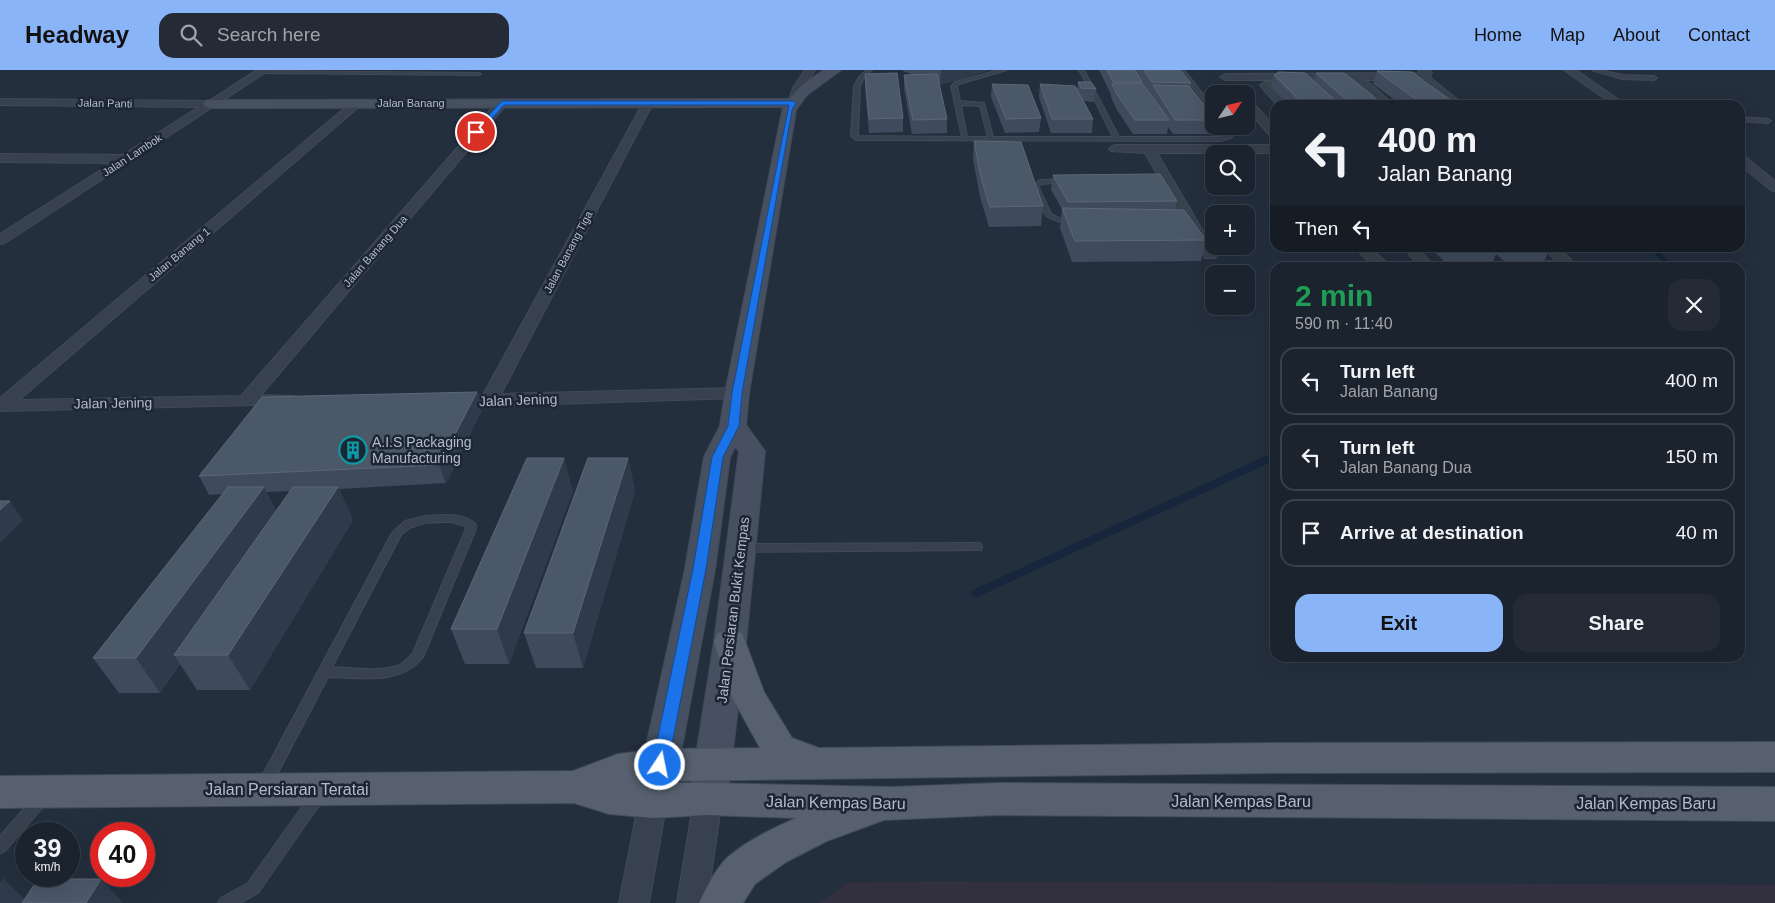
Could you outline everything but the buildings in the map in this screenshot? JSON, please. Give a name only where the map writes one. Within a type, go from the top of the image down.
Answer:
[{"type":"main road","points":[[730,642],[748,695],[779,749],[804,758],[900,761],[1775,757]]},
{"type":"main road","points":[[711,782],[900,761]]},
{"type":"main road","name":"Jalan Persiaran Teratai","points":[[574,787],[618,770],[660,765],[711,782]]},
{"type":"main road","name":"Jalan Persiaran Teratai","points":[[0,792],[574,787],[609,798],[653,801],[711,782]]},
{"type":"main road","name":"Jalan Kempas Baru","points":[[711,782],[891,804],[1008,800],[1775,804]]},
{"type":"main road","points":[[720,903],[742,871],[772,849],[816,827],[891,804]]},
{"type":"street","points":[[634,903],[700,569],[718,457],[733,426],[737,393],[789,110],[798,88],[810,70]]},
{"type":"street","points":[[793,103],[807,88],[834,70]]},
{"type":"street","points":[[1568,70],[1613,100]]},
{"type":"street","name":"Jalan Lambok","points":[[0,240],[262,71]]},
{"type":"street","points":[[1222,73],[1362,81],[1383,100]]},
{"type":"street","points":[[1222,73],[1232,85]]},
{"type":"street","points":[[1278,100],[1265,85],[1362,81],[1424,73]]},
{"type":"street","name":"Jalan Panti","points":[[0,102],[210,104]]},
{"type":"street","name":"Jalan Banang 1","points":[[0,406],[356,103]]},
{"type":"street","name":"Jalan Banang Dua","points":[[248,400],[502,103]]},
{"type":"street","name":"Jalan Banang Tiga","points":[[489,401],[648,103]]},
{"type":"street","name":"Jalan Banang","points":[[210,104],[793,103]]},
{"type":"street","points":[[1255,112],[1270,129]]},
{"type":"street","points":[[1116,144],[1127,144],[1149,149],[1270,149]]},
{"type":"street","points":[[1149,149],[1163,182],[1210,256]]},
{"type":"street","points":[[0,158],[126,159]]},
{"type":"street","points":[[1745,164],[1774,185]]},
{"type":"street","points":[[1367,252],[1381,262]]},
{"type":"street","points":[[1414,252],[1423,262]]},
{"type":"street","points":[[1555,252],[1566,262]]},
{"type":"street","name":"Jalan Jening","points":[[431,401],[489,401],[737,393]]},
{"type":"street","name":"Jalan Jening","points":[[0,406],[306,400]]},
{"type":"street","name":"Jalan Persiaran Bukit Kempas","points":[[711,782],[730,642],[752,450],[733,426]]},
{"type":"street","points":[[692,903],[711,782]]},
{"type":"lane","points":[[870,70],[861,78],[856,86],[854,136],[856,138],[991,139],[1116,144],[1083,72],[1080,70]]},
{"type":"lane","points":[[965,139],[954,86],[957,83],[1005,70]]},
{"type":"lane","points":[[1181,70],[1205,101]]},
{"type":"lane","points":[[1594,70],[1622,77],[1654,78]]},
{"type":"lane","points":[[262,71],[479,74]]},
{"type":"lane","points":[[1424,73],[1456,100]]},
{"type":"lane","points":[[958,103],[982,104],[991,139]]},
{"type":"lane","points":[[1745,119],[1768,121]]},
{"type":"lane","points":[[1127,144],[1221,139],[1230,135]]},
{"type":"lane","points":[[1074,181],[1040,182],[1035,186],[1048,215],[1058,220],[1083,222]]},
{"type":"lane","points":[[262,790],[397,533],[412,522],[448,519],[466,520],[471,525],[470,531],[418,654],[412,663],[400,670],[388,672],[324,672]]},
{"type":"lane","points":[[740,548],[977,547]]},
{"type":"lane","points":[[226,903],[253,888],[323,789]]},
{"type":"lane","points":[[0,846],[47,791]]},
{"type":"shaded area","points":[[928,881],[1775,885],[1775,903],[819,903],[848,883]]},
{"type":"waterway","points":[[1657,252],[1665,262]]},
{"type":"waterway","points":[[976,593],[1270,458]]},
{"type":"place","name":"A.I.S Packaging Manufacturing","points":[[353,450]]},
{"type":"route","points":[[476,132],[502,103],[793,103],[789,110],[758,275],[733,426],[718,457],[700,569],[660,765]]}]
